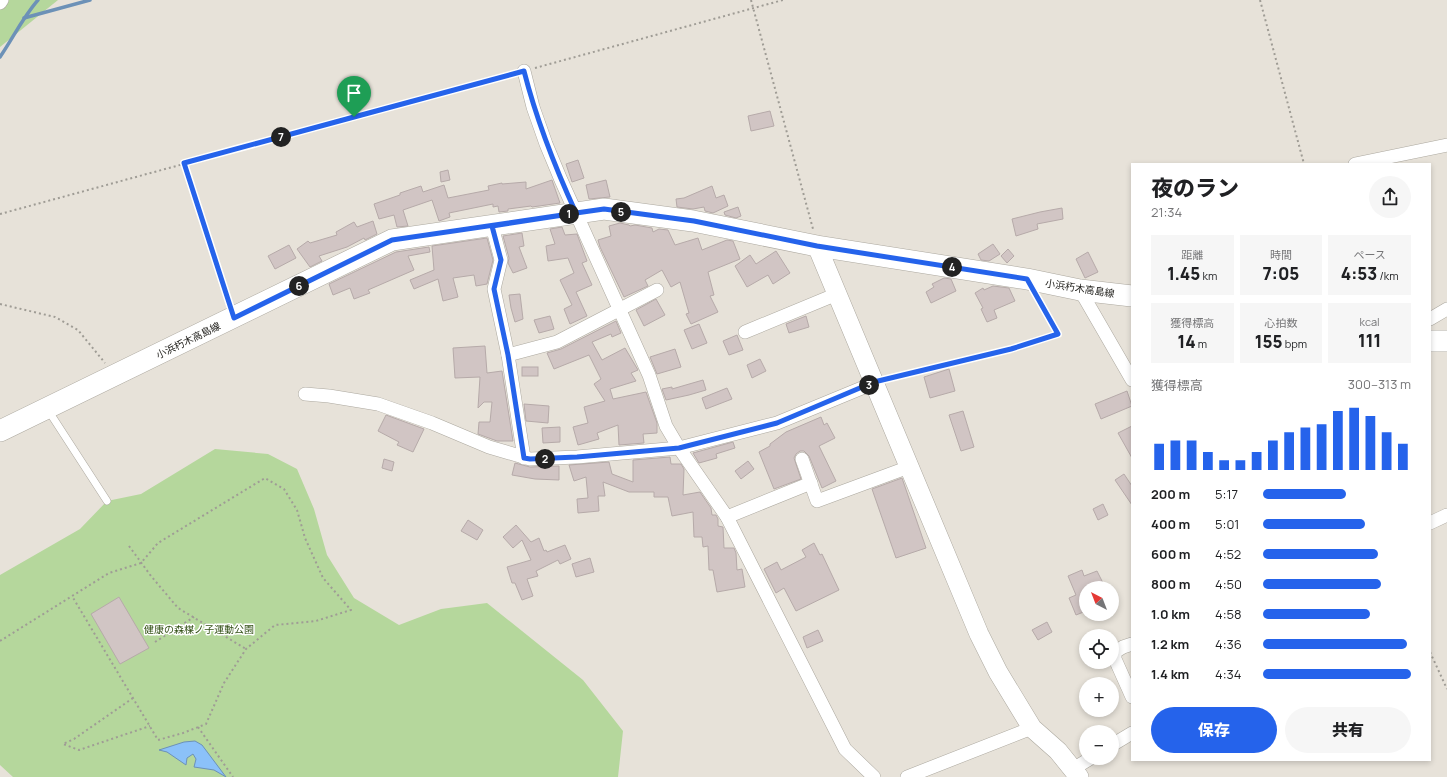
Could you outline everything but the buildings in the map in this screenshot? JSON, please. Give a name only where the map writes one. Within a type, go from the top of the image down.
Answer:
[{"type":"main road","name":"小浜朽木高島線","points":[[0,431],[392,240],[604,209],[694,221],[817,246],[1027,279],[1080,290],[1131,296]]},
{"type":"main road","points":[[817,246],[979,634],[998,672],[1032,728],[1058,751],[1076,773]]},
{"type":"main road","points":[[1431,341],[1447,341]]},
{"type":"street","points":[[524,71],[546,144],[649,375],[666,426],[679,448],[727,517],[845,749],[874,777]]},
{"type":"street","points":[[1360,163],[1447,145]]},
{"type":"street","points":[[492,226],[501,260],[494,289],[508,355],[524,458]]},
{"type":"street","points":[[508,355],[557,342],[657,290]]},
{"type":"street","points":[[1080,290],[1131,378]]},
{"type":"street","points":[[745,332],[837,294]]},
{"type":"street","points":[[1431,318],[1447,309]]},
{"type":"street","points":[[305,394],[329,396],[378,404],[432,423],[489,447],[530,459],[577,457],[679,448],[777,423],[874,382]]},
{"type":"street","points":[[802,459],[817,501],[909,467]]},
{"type":"street","points":[[727,517],[811,484]]},
{"type":"street","points":[[1431,523],[1447,515]]},
{"type":"street","points":[[1131,644],[1115,652],[1115,659],[1131,696]]},
{"type":"street","points":[[907,777],[1032,728]]},
{"type":"street","points":[[1119,741],[1131,734]]},
{"type":"street","points":[[1076,773],[1084,765]]},
{"type":"lane","points":[[46,408],[107,501]]},
{"type":"path","points":[[751,0],[817,246]]},
{"type":"path","points":[[0,214],[783,0]]},
{"type":"path","points":[[1260,0],[1304,163]]},
{"type":"path","points":[[184,163],[234,318]]},
{"type":"path","points":[[874,382],[1011,349],[1058,334],[1027,279]]},
{"type":"path","points":[[0,304],[55,317],[78,330],[114,375]]},
{"type":"path","points":[[0,641],[72,596],[109,573],[142,563],[158,542],[265,478],[284,489],[296,510],[305,538],[323,578],[351,610],[316,621],[274,625],[246,649],[224,683],[206,724],[158,740],[72,596]]},
{"type":"path","points":[[129,546],[178,608],[246,649]]},
{"type":"path","points":[[155,642],[194,617]]},
{"type":"path","points":[[1431,654],[1447,689]]},
{"type":"path","points":[[133,698],[74,739],[63,744],[79,750],[150,726]]},
{"type":"path","points":[[198,727],[233,777]]},
{"type":"green space","points":[[0,0],[58,0],[0,47]]},
{"type":"green space","name":"健康の森楳ノ子運動公園","points":[[215,449],[268,454],[297,469],[314,509],[327,555],[354,598],[399,625],[441,609],[487,603],[583,680],[623,731],[618,777],[13,777],[0,765],[0,575],[80,529],[107,501],[141,494]]},
{"type":"water","points":[[195,741],[202,745],[226,777],[214,770],[194,767],[196,759],[193,754],[187,758],[186,765],[167,752],[159,750],[184,742]]},
{"type":"waterway","points":[[0,57],[23,20],[38,0]]},
{"type":"waterway","points":[[24,18],[90,0]]},
{"type":"route","points":[[354,117],[184,163],[234,318],[392,240],[576,213],[604,209],[694,221],[817,246],[1027,279],[1058,334],[1011,349],[874,382],[777,423],[679,448],[577,457],[524,458],[508,355],[494,289],[501,260],[492,226],[576,213],[546,144],[524,71],[354,117]]}]
